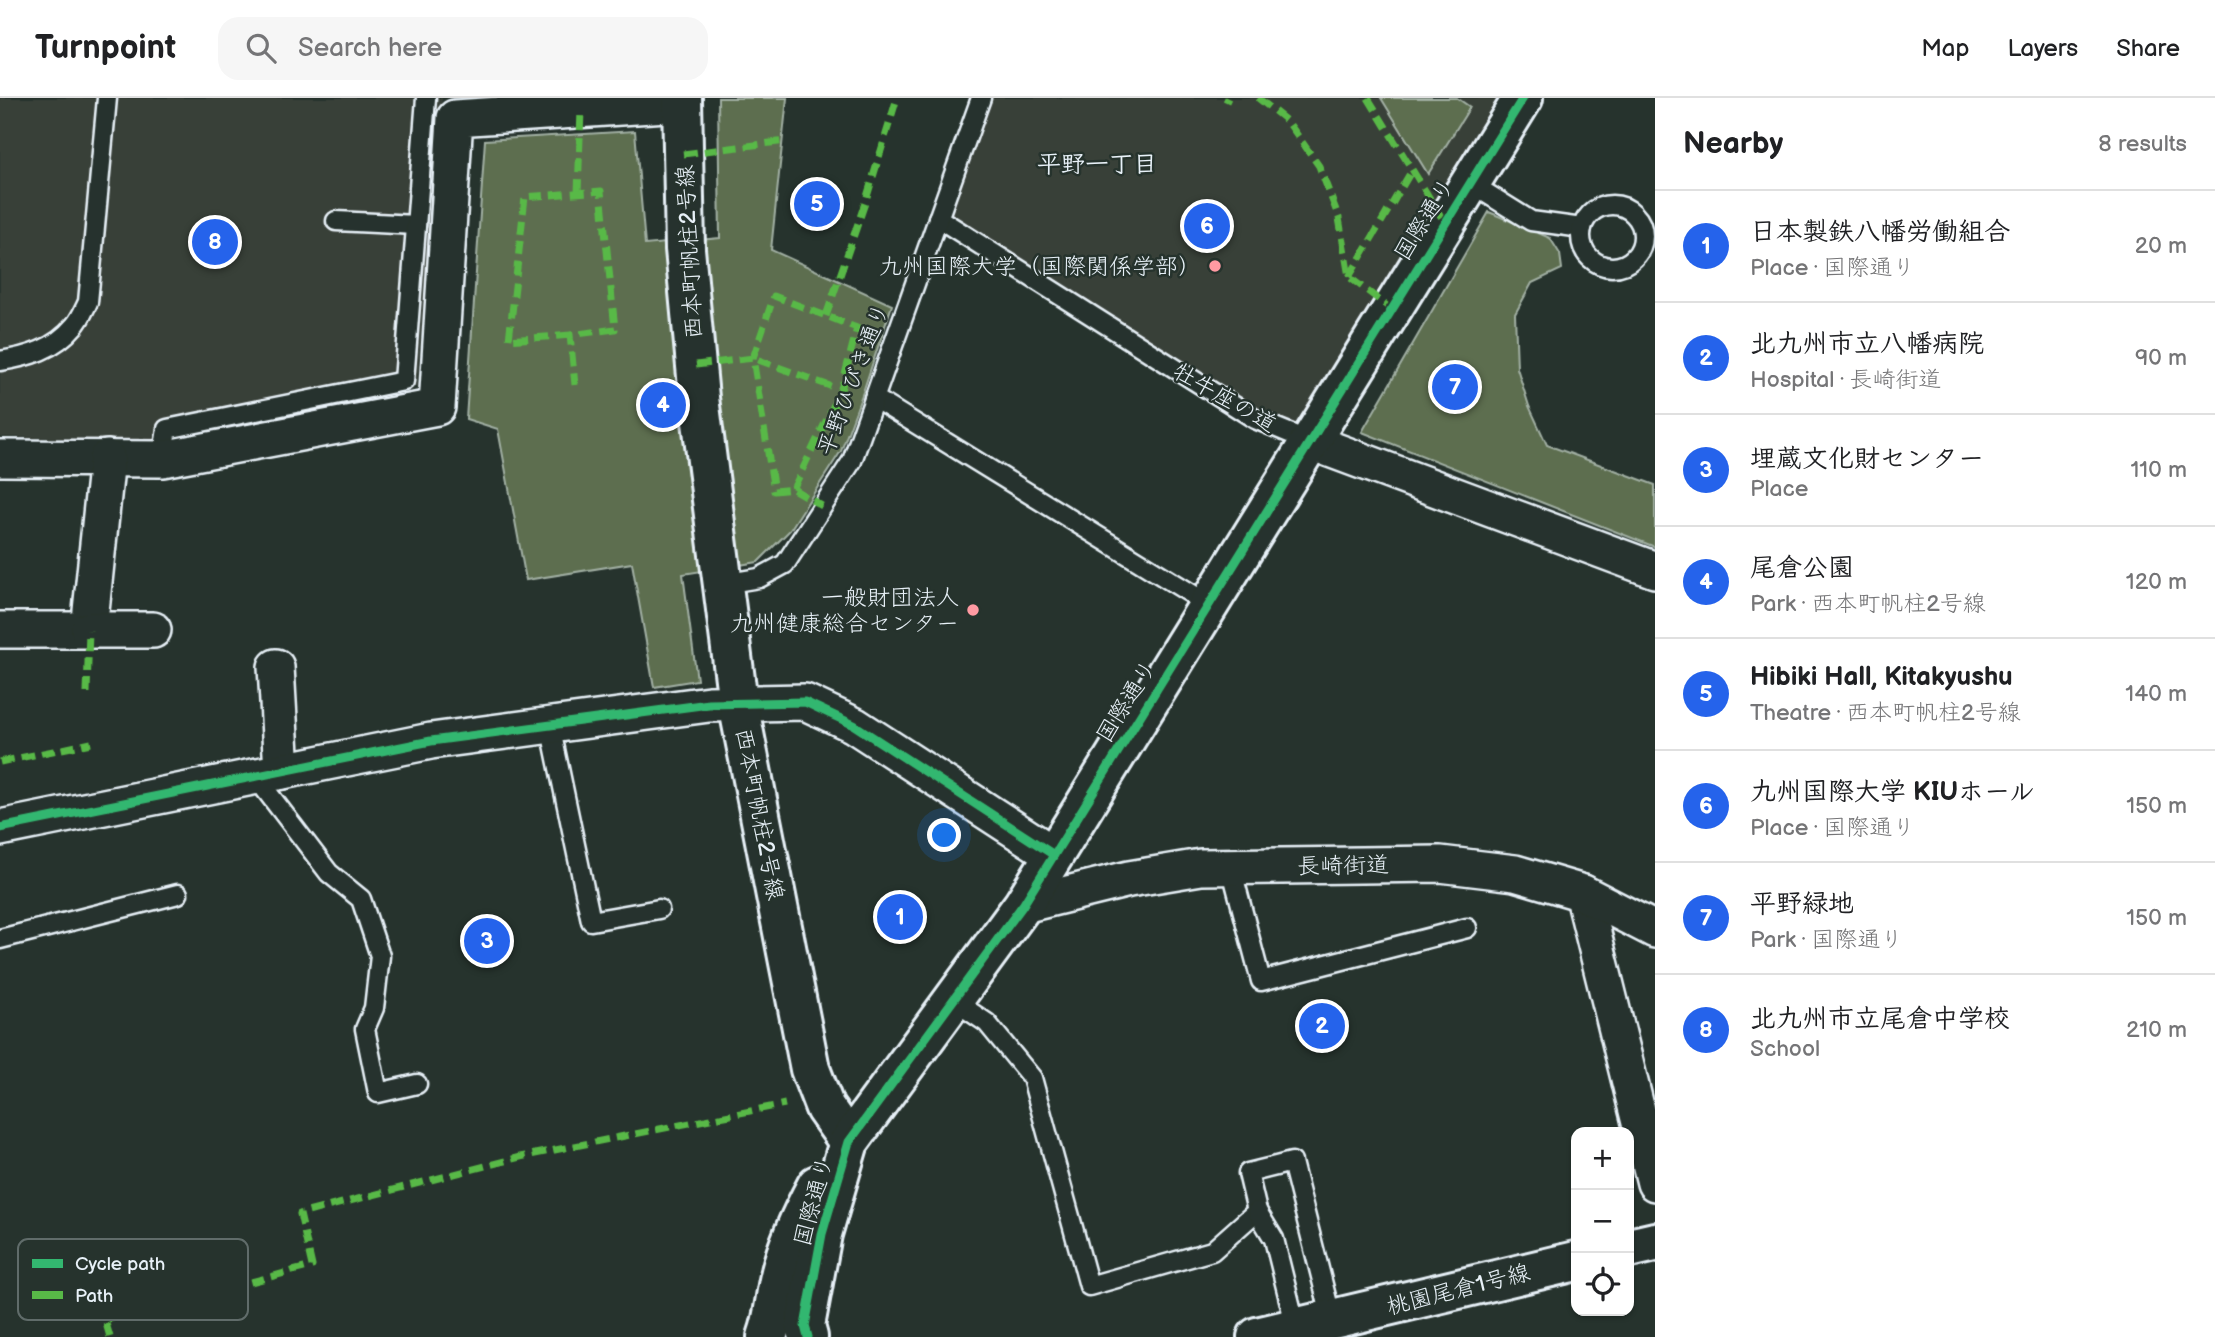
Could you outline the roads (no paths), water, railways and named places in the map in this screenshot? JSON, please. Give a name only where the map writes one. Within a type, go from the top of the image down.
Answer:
[{"type":"street","name":"国際通り","points":[[808,1337],[805,1326],[822,1234],[849,1142],[1023,905],[1523,98]]},
{"type":"street","points":[[0,457],[162,458],[437,407],[455,118],[682,100]]},
{"type":"street","name":"西本町帆柱2号線","points":[[682,100],[685,248],[699,398],[738,703],[810,1069],[825,1108],[849,1142]]},
{"type":"street","name":"牡牛座の道","points":[[1311,442],[1655,570]]},
{"type":"street","points":[[89,630],[107,458]]},
{"type":"street","points":[[0,630],[153,629]]},
{"type":"street","points":[[268,774],[276,667]]},
{"type":"street","points":[[0,828],[431,741],[709,704],[805,702],[854,725],[1054,855]]},
{"type":"street","name":"長崎街道","points":[[1023,905],[1129,879],[1201,867],[1440,864],[1515,873],[1583,893],[1655,930]]},
{"type":"street","points":[[1583,893],[1655,1183]]},
{"type":"street","points":[[767,1337],[772,1325],[781,1271],[800,1217],[824,1172],[849,1142]]},
{"type":"street","points":[[1634,1247],[1655,1242]]},
{"type":"street","name":"桃園尾倉1号線","points":[[1257,1337],[1571,1262]]},
{"type":"lane","points":[[0,362],[27,357],[51,346],[75,326],[88,302],[107,98]]},
{"type":"lane","points":[[162,458],[167,429],[404,381],[426,98]]},
{"type":"lane","name":"平野ひびき通り","points":[[723,584],[759,578],[785,564],[852,461],[981,98]]},
{"type":"lane","points":[[1470,183],[1531,221],[1582,228]]},
{"type":"lane","name":"牡牛座の道","points":[[938,218],[1255,419],[1311,442]]},
{"type":"lane","points":[[336,221],[416,225]]},
{"type":"lane","points":[[874,398],[1208,604]]},
{"type":"lane","points":[[550,725],[591,921],[659,909]]},
{"type":"lane","points":[[268,774],[329,873],[361,899],[380,956],[374,1008],[365,1029],[378,1093],[417,1084]]},
{"type":"lane","points":[[1231,867],[1261,981],[1468,928]]},
{"type":"lane","points":[[0,939],[178,894]]},
{"type":"lane","points":[[953,1000],[987,1023],[1032,1078],[1089,1286],[1212,1251],[1257,1211]]},
{"type":"lane","points":[[1292,1163],[1314,1324],[1274,1239],[1257,1211],[1248,1173],[1292,1163]]},
{"type":"place","name":"Hibiki Hall, Kitakyushu","points":[[817,204]]},
{"type":"place","name":"九州国際大学 KIUホール","points":[[1207,226]]},
{"type":"place","name":"北九州市立尾倉中学校","points":[[215,242]]},
{"type":"place","name":"九州国際大学（国際関係学部）","points":[[1215,266]]},
{"type":"place","name":"平野緑地","points":[[1455,387]]},
{"type":"place","name":"尾倉公園","points":[[663,405]]},
{"type":"place","name":"一般財団法人 九州健康総合センター","points":[[973,610]]},
{"type":"place","name":"日本製鉄八幡労働組合","points":[[900,917]]},
{"type":"place","name":"埋蔵文化財センター","points":[[487,941]]},
{"type":"place","name":"北九州市立八幡病院","points":[[1322,1026]]},
{"type":"district","name":"平野一丁目","points":[[1097,164]]}]
